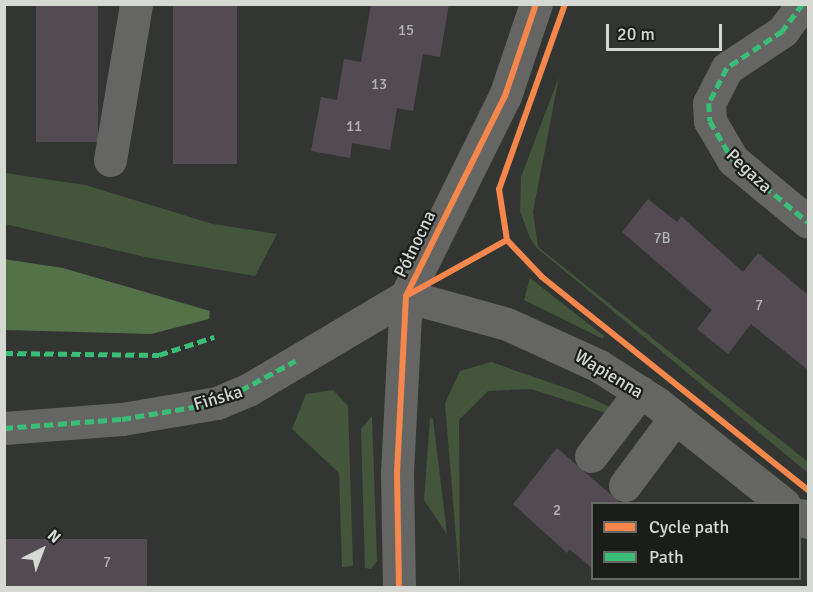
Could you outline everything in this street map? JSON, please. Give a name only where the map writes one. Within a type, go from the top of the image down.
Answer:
[{"type":"street","points":[[110,160],[136,4]]},
{"type":"street","name":"Północna","points":[[399,588],[397,484],[406,296],[505,96],[536,4]]},
{"type":"street","name":"Pegaza","points":[[803,4],[783,31],[727,68],[709,103],[710,122],[734,159],[808,222]]},
{"type":"street","name":"Wapienna","points":[[406,296],[538,336],[640,392],[781,502]]},
{"type":"street","name":"Fińska","points":[[4,428],[122,418],[217,403],[248,390],[406,296]]},
{"type":"street","points":[[591,456],[640,392]]},
{"type":"street","points":[[625,485],[675,418]]},
{"type":"shaded area","points":[[559,77],[533,212],[538,247],[808,462],[808,473],[537,248],[530,238],[520,211],[521,177]]},
{"type":"shaded area","points":[[5,173],[85,185],[213,224],[277,234],[255,276],[145,257],[5,224]]},
{"type":"shaded area","points":[[4,259],[63,268],[210,311],[209,319],[151,334],[5,330]]},
{"type":"shaded area","points":[[530,278],[604,336],[603,339],[524,300]]},
{"type":"shaded area","points":[[491,362],[580,393],[612,408],[612,415],[531,389],[488,391],[459,420],[460,587],[445,403],[460,371]]},
{"type":"shaded area","points":[[333,390],[348,406],[353,566],[342,567],[339,473],[292,429],[306,394]]},
{"type":"shaded area","points":[[372,416],[377,561],[371,569],[365,568],[361,429]]},
{"type":"shaded area","points":[[430,418],[433,419],[447,534],[424,500]]},
{"type":"building","points":[[36,4],[98,4],[98,142],[36,142]]},
{"type":"building","points":[[173,4],[237,4],[237,164],[173,164]]},
{"type":"building","points":[[371,4],[449,4],[440,57],[423,54],[413,111],[397,108],[390,150],[352,143],[350,158],[311,151],[321,97],[337,100],[344,59],[361,62]]},
{"type":"building","points":[[648,199],[677,222],[681,216],[743,272],[758,253],[808,295],[808,370],[751,324],[728,354],[697,329],[712,310],[622,232]]},
{"type":"building","points":[[557,448],[620,502],[591,502],[591,567],[569,549],[567,553],[513,504]]},
{"type":"building","points":[[4,539],[147,539],[147,587],[4,587]]},
{"type":"marked path","points":[[803,4],[783,31],[727,68],[709,103],[710,121],[733,160],[808,222]]},
{"type":"marked path","points":[[4,353],[159,355],[214,337]]},
{"type":"marked path","points":[[4,428],[122,419],[217,403],[295,361]]},
{"type":"cycle path","points":[[399,588],[397,473],[406,296],[505,96],[536,4]]},
{"type":"cycle path","points":[[565,4],[499,189],[507,240],[542,277],[808,490]]},
{"type":"cycle path","points":[[406,296],[507,240]]}]
